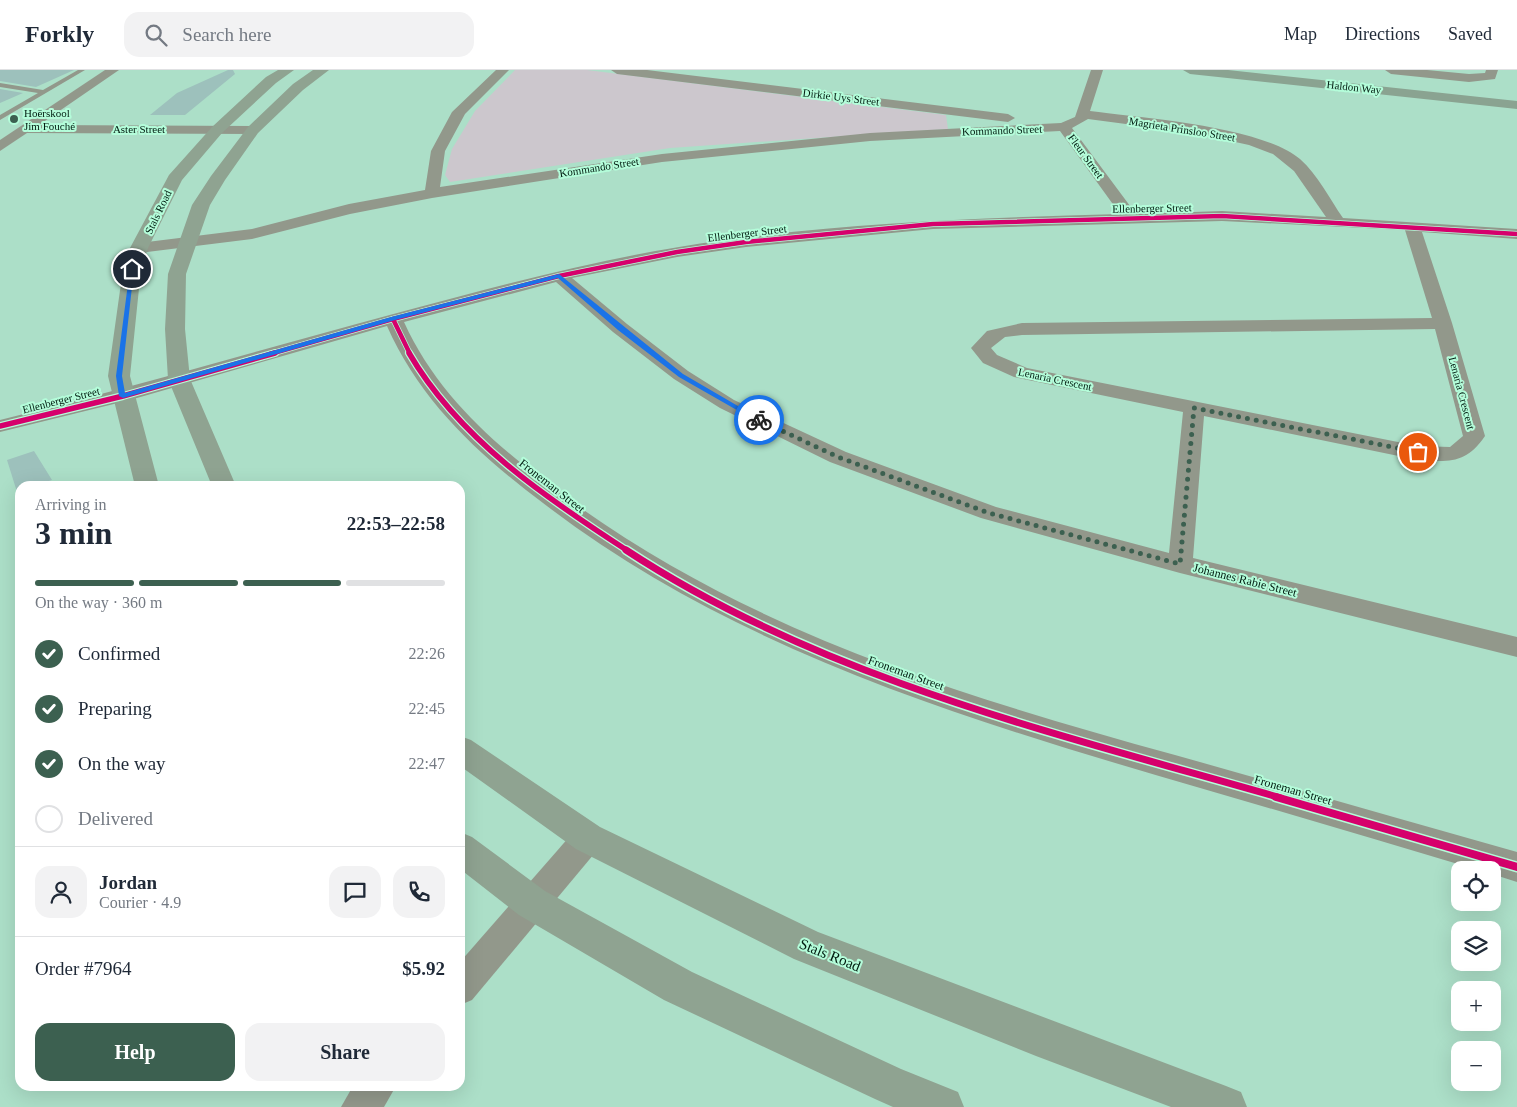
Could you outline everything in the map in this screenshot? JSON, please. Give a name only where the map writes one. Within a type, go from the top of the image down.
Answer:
[{"type":"highway","name":"Haldon Way","points":[[1190,70],[1416,89],[1517,94]]},
{"type":"highway","name":"Haldon Way","points":[[1278,70],[1517,105]]},
{"type":"street","points":[[0,147],[24,128],[113,70]]},
{"type":"street","name":"Stals Road","points":[[145,481],[119,376],[125,311],[132,269],[139,248],[175,178],[217,130],[271,80],[287,70]]},
{"type":"street","points":[[222,481],[179,380],[175,329],[177,274],[201,205],[253,130],[298,87],[322,70]]},
{"type":"street","points":[[432,192],[438,151],[459,112],[502,70]]},
{"type":"street","name":"Dirkie Uys Street","points":[[617,70],[972,113],[1064,127]]},
{"type":"street","name":"Fleur Street","points":[[1097,70],[1081,119],[1064,127],[1131,218]]},
{"type":"street","points":[[1391,70],[1487,74]]},
{"type":"street","points":[[972,113],[973,131]]},
{"type":"street","name":"Magrieta Prinsloo Street","points":[[1083,114],[1215,134],[1240,139],[1278,152],[1294,162],[1337,221]]},
{"type":"street","name":"Kommando Street","points":[[139,248],[252,234],[348,209],[432,192],[662,158],[870,137],[1064,127]]},
{"type":"street","name":"Aster Street","points":[[24,128],[253,130]]},
{"type":"street","name":"Ellenberger Street","points":[[0,426],[123,396],[393,319],[559,276],[677,252],[746,242],[933,224],[1222,216],[1337,221],[1517,234]]},
{"type":"street","name":"Lenaria Crescent","points":[[1412,226],[1443,323],[1474,436],[1469,446],[1462,452],[1418,452],[1020,373],[990,359],[980,348],[987,338],[999,332],[1022,329],[1443,323]]},
{"type":"street","name":"Johannes Rabie Street","points":[[559,276],[620,328],[681,375],[727,404],[838,457],[989,513],[1180,564],[1517,647]]},
{"type":"street","name":"Froneman Street","points":[[393,319],[404,346],[432,388],[464,426],[551,500],[610,543],[669,577],[798,642],[859,668],[1003,718],[1517,866]]},
{"type":"street","points":[[1180,564],[1194,408]]},
{"type":"street","name":"Stals Road","points":[[465,752],[588,838],[807,946],[1036,1036],[1226,1107]]},
{"type":"street","points":[[465,982],[588,838]]},
{"type":"street","points":[[465,852],[532,903],[678,986],[888,1085],[943,1107]]},
{"type":"street","points":[[360,1107],[374,1091]]},
{"type":"lane","points":[[0,118],[82,70]]},
{"type":"lane","points":[[0,85],[42,92]]},
{"type":"shaded area","points":[[515,70],[587,70],[946,115],[948,129],[670,148],[450,182],[445,175],[452,149],[475,111]]},
{"type":"building","points":[[0,70],[74,70],[36,87],[0,81]]},
{"type":"building","points":[[228,70],[233,70],[235,74],[185,115],[150,115],[177,93]]},
{"type":"building","points":[[0,89],[23,93],[0,103]]},
{"type":"building","points":[[34,451],[52,480],[15,481],[15,486],[7,460]]},
{"type":"cycle path","points":[[0,426],[123,396],[393,319],[559,276],[677,252],[746,242],[933,224],[1222,216],[1412,226],[1517,234]]},
{"type":"cycle path","points":[[393,319],[404,343],[432,388],[467,427],[506,463],[580,520],[636,557],[753,621],[876,674],[1022,724],[1517,867]]},
{"type":"way so far","points":[[759,420],[838,457],[989,513],[1180,564],[1194,408],[1418,452]]},
{"type":"place","name":"Hoërskool Jim Fouché","points":[[14,119]]},
{"type":"route","points":[[132,269],[125,311],[119,376],[123,396],[201,372],[393,319],[559,276],[620,328],[681,375],[727,404],[759,420]]}]
